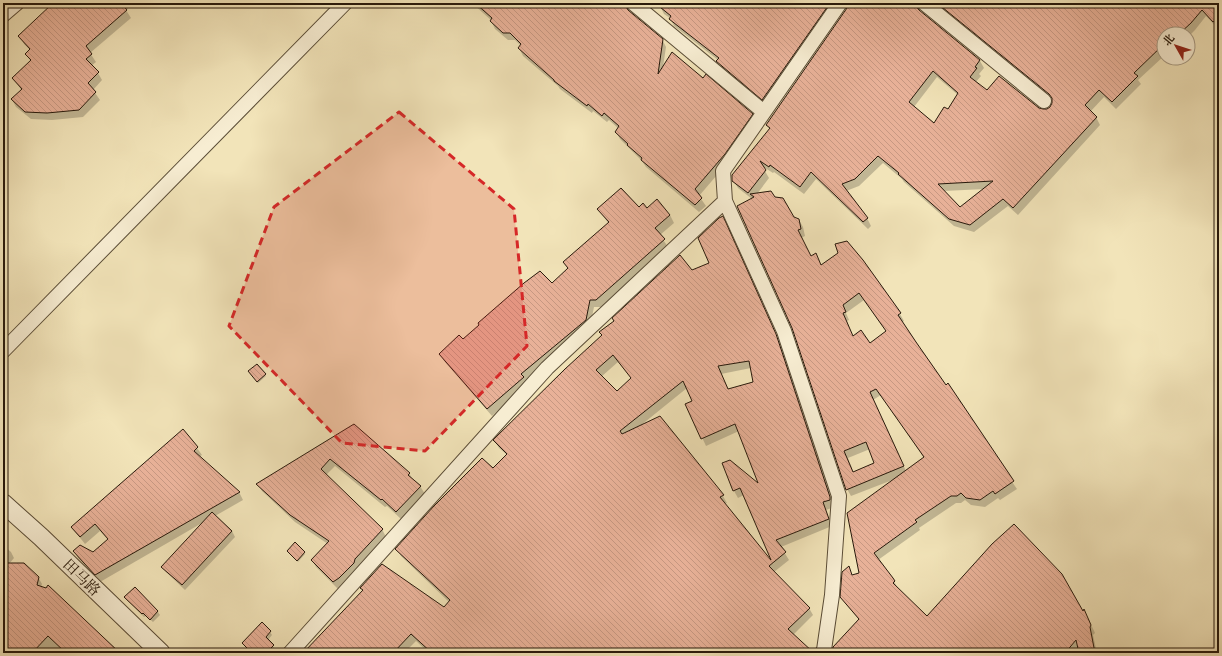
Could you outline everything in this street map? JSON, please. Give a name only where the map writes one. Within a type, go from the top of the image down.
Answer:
[{"type":"street","points":[[3,16],[17,3]]},
{"type":"street","points":[[3,351],[345,3]]},
{"type":"street","points":[[633,3],[764,112]]},
{"type":"street","points":[[822,653],[824,650],[832,595],[839,496],[784,331],[725,201],[723,171],[840,3]]},
{"type":"street","points":[[924,3],[1044,101]]},
{"type":"street","points":[[290,653],[547,368],[725,201]]},
{"type":"street","name":"田马路","points":[[3,503],[41,537],[161,653]]},
{"type":"highlighted area","points":[[399,112],[514,209],[527,346],[425,451],[342,443],[229,326],[274,207]]},
{"type":"building","points":[[53,3],[121,3],[127,10],[86,46],[92,54],[86,59],[99,72],[88,83],[96,92],[79,110],[47,113],[25,112],[11,99],[22,89],[12,78],[31,60],[25,54],[30,49],[18,36]]},
{"type":"building","points":[[475,3],[625,4],[628,10],[663,39],[658,74],[672,52],[703,78],[706,74],[753,114],[725,154],[695,189],[702,198],[695,205],[641,160],[642,158],[615,132],[619,126],[604,113],[602,116],[588,104],[587,106],[554,81],[518,48],[521,44],[510,33],[503,33],[490,21],[492,18]]},
{"type":"building","points":[[655,3],[830,3],[762,100],[716,61],[719,58],[669,19],[671,16]]},
{"type":"building","points":[[848,3],[916,3],[919,10],[980,60],[975,67],[977,68],[970,77],[987,90],[999,76],[1039,108],[1047,109],[1052,103],[1052,98],[1049,94],[937,3],[1219,3],[1219,17],[1213,22],[1202,10],[1188,26],[1156,26],[1156,52],[1134,73],[1138,76],[1112,102],[1099,90],[1085,105],[1097,117],[1013,208],[1003,199],[970,225],[949,219],[898,174],[899,173],[878,156],[855,179],[842,184],[868,218],[863,222],[811,172],[800,187],[770,165],[769,167],[760,161],[766,170],[748,193],[732,181],[732,175],[770,128],[766,125],[847,8]],"holes":[[[933,71],[958,93],[948,109],[944,107],[934,123],[909,102]],[[993,181],[960,207],[938,184]]]},
{"type":"building","points":[[621,188],[639,207],[643,203],[647,208],[657,199],[670,215],[655,228],[665,239],[596,300],[590,300],[586,320],[521,374],[524,377],[487,409],[439,354],[459,335],[463,339],[479,325],[478,323],[540,271],[552,283],[568,268],[563,262],[609,222],[597,209]]},
{"type":"building","points":[[771,191],[775,197],[783,198],[794,217],[799,219],[801,229],[798,230],[811,256],[816,253],[821,265],[838,253],[835,244],[847,241],[863,260],[901,313],[898,315],[916,342],[946,385],[948,383],[1014,481],[995,494],[993,491],[980,500],[966,498],[961,493],[957,496],[951,496],[915,520],[917,522],[874,553],[895,581],[893,583],[927,616],[992,544],[1014,524],[1062,574],[1083,611],[1084,609],[1091,625],[1090,627],[1095,653],[1079,653],[1076,640],[1065,653],[832,653],[833,647],[859,619],[840,597],[842,572],[849,566],[852,575],[859,573],[847,513],[924,457],[876,389],[870,392],[904,466],[846,490],[792,328],[737,206],[754,197],[750,194]],"holes":[[[859,293],[886,331],[870,343],[861,330],[853,336],[843,313],[846,312],[843,305]],[[866,442],[874,463],[853,472],[844,451]]]},
{"type":"building","points":[[723,216],[776,334],[830,497],[830,500],[823,502],[829,519],[776,540],[786,552],[769,566],[810,608],[788,629],[814,653],[432,653],[411,634],[393,653],[303,653],[363,590],[360,588],[382,564],[444,607],[450,600],[395,549],[434,506],[482,458],[493,468],[507,454],[493,440],[602,335],[599,332],[614,321],[612,318],[680,255],[692,270],[709,263],[698,238]],"holes":[[[613,355],[631,378],[617,391],[596,370]],[[749,361],[753,382],[728,389],[718,366]],[[683,381],[692,401],[685,404],[701,439],[735,424],[758,483],[730,460],[722,463],[733,491],[740,488],[771,560],[720,497],[724,495],[660,416],[622,434],[620,431]]]},
{"type":"building","points":[[257,364],[266,374],[257,382],[248,371]]},
{"type":"building","points":[[354,424],[410,473],[408,475],[421,486],[396,512],[382,499],[381,500],[330,459],[321,469],[383,529],[355,559],[354,563],[333,582],[311,560],[329,541],[290,515],[256,484]]},
{"type":"building","points":[[183,429],[198,447],[194,451],[240,492],[95,575],[73,551],[80,545],[93,552],[108,539],[95,524],[80,537],[71,527]]},
{"type":"building","points":[[212,512],[232,531],[182,585],[161,567]]},
{"type":"building","points":[[295,542],[305,552],[297,561],[287,551]]},
{"type":"building","points":[[3,563],[24,563],[39,577],[37,585],[46,588],[48,585],[120,653],[66,653],[48,636],[32,653],[3,653],[3,588],[8,583],[3,578]]},
{"type":"building","points":[[135,587],[158,611],[150,620],[124,597]]},
{"type":"building","points":[[262,622],[271,631],[266,637],[274,645],[266,653],[252,653],[242,643]]}]
